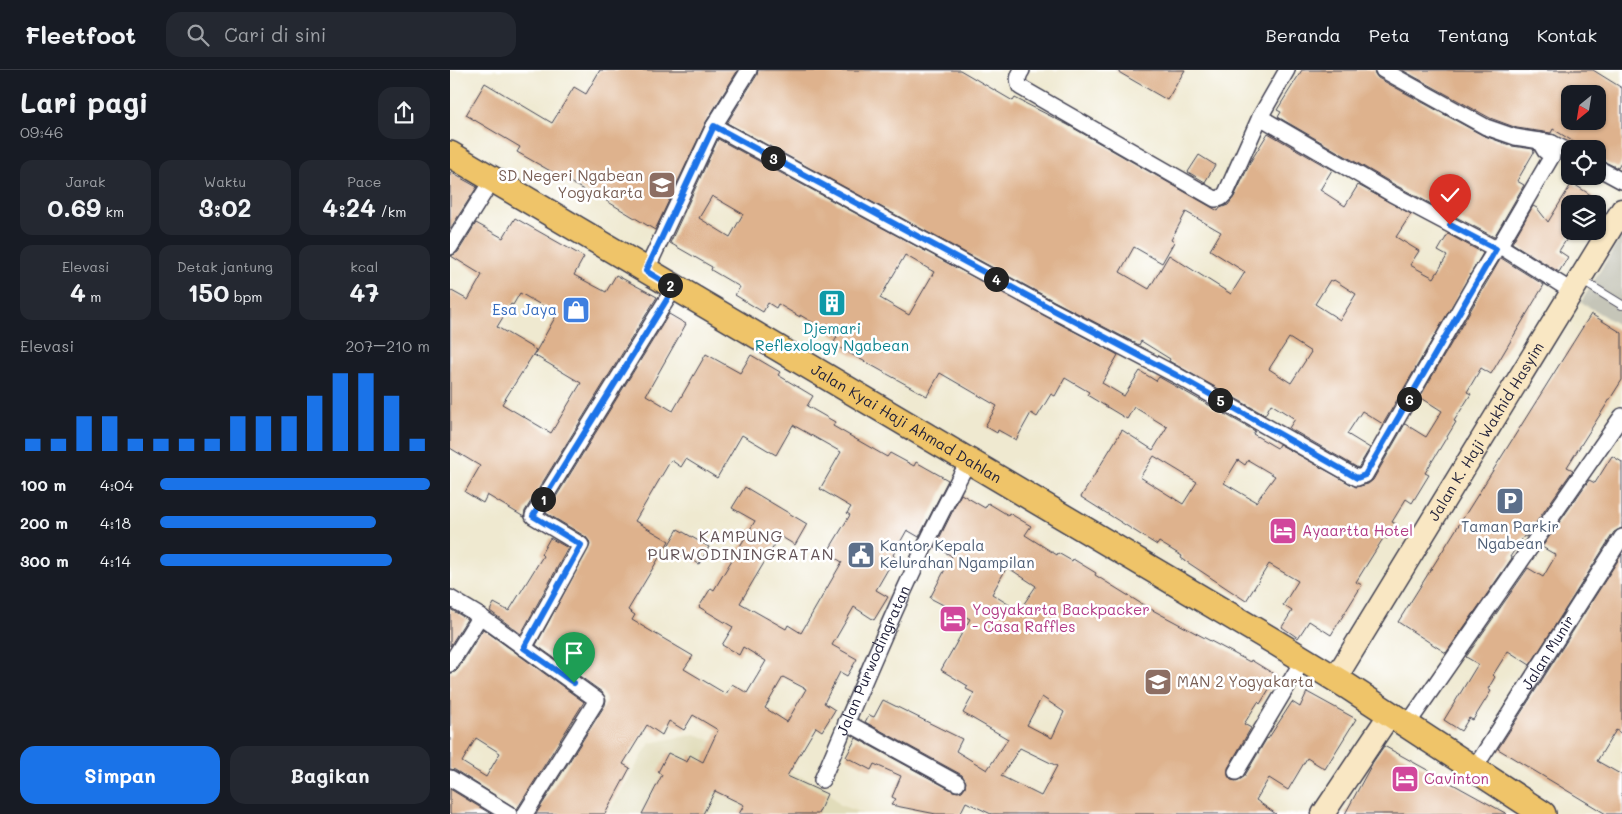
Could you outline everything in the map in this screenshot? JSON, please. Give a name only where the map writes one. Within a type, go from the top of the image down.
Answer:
[{"type":"main road","name":"Jalan Kyai Haji Ahmad Dahlan","points":[[450,154],[1335,679],[1543,814]]},
{"type":"main road","name":"Jalan K. Haji Wakhid Hasyim","points":[[1335,679],[1622,210]]},
{"type":"main road","points":[[1323,814],[1399,720]]},
{"type":"street","points":[[646,271],[714,126],[749,70]]},
{"type":"street","points":[[1022,70],[1018,82],[1020,87],[1216,199],[1221,198],[1226,193],[1260,117],[1287,70]]},
{"type":"street","points":[[1383,70],[1486,127],[1515,137],[1546,142],[1561,148]]},
{"type":"street","points":[[1260,117],[1392,194],[1577,286]]},
{"type":"street","points":[[714,126],[1041,304],[1176,375],[1357,478],[1365,475],[1552,156],[1545,151],[1546,142]]},
{"type":"street","points":[[1606,172],[1622,181]]},
{"type":"street","points":[[450,247],[492,180]]},
{"type":"street","points":[[524,648],[581,545],[533,516],[674,288]]},
{"type":"street","points":[[1399,720],[1622,416]]},
{"type":"street","name":"Jalan Purwodingratan","points":[[822,780],[940,512],[968,462]]},
{"type":"street","name":"Jalan Munir","points":[[1474,769],[1622,537]]},
{"type":"street","points":[[450,598],[480,616],[597,700],[525,814]]},
{"type":"street","points":[[450,664],[480,616]]},
{"type":"street","points":[[1236,772],[1303,660]]},
{"type":"street","points":[[846,722],[957,783]]},
{"type":"street","points":[[450,778],[509,814]]},
{"type":"lane","points":[[1577,286],[1622,305]]},
{"type":"shaded area","points":[[1622,235],[1622,327],[1581,302]]},
{"type":"shaded area","points":[[695,734],[824,786],[840,805],[864,814],[610,814],[609,811],[650,743]]},
{"type":"building","points":[[600,70],[738,70],[706,122],[655,230],[590,191],[589,193],[517,152],[520,147],[466,115],[485,83],[552,123],[574,87],[586,94]]},
{"type":"building","points":[[758,70],[960,70],[1013,101],[1015,98],[1068,125],[1218,211],[1220,208],[1228,205],[1234,197],[1252,159],[1268,133],[1332,170],[1320,190],[1345,206],[1358,185],[1411,214],[1396,237],[1419,251],[1410,265],[1434,278],[1447,256],[1438,251],[1448,234],[1483,253],[1383,424],[1362,411],[1347,434],[1370,448],[1358,468],[1289,428],[1295,419],[1271,404],[1265,415],[1169,361],[1170,359],[1141,341],[1139,345],[1054,301],[727,123],[757,75]],"holes":[[[1186,212],[1221,232],[1210,250],[1245,272],[1231,294],[1169,255],[1149,289],[1120,272],[1134,247],[1162,263],[1174,242],[1171,240]],[[1330,280],[1334,280],[1356,294],[1340,320],[1315,304]],[[1289,338],[1311,352],[1291,383],[1269,369]]]},
{"type":"building","points":[[1115,70],[1185,70],[1167,100]]},
{"type":"building","points":[[1302,70],[1374,70],[1378,78],[1482,135],[1512,146],[1533,149],[1534,152],[1517,181],[1524,185],[1494,237],[1397,186],[1278,117],[1281,112],[1277,110]]},
{"type":"building","points":[[1402,70],[1593,70],[1622,88],[1622,161],[1618,168],[1606,163],[1606,140],[1571,140],[1553,129],[1551,133],[1517,128],[1490,118]]},
{"type":"building","points":[[718,139],[1118,355],[1102,383],[1124,396],[1140,371],[1156,381],[1159,377],[1255,431],[1253,434],[1277,448],[1279,444],[1356,487],[1368,484],[1373,480],[1405,424],[1426,437],[1442,411],[1420,397],[1501,258],[1544,285],[1491,374],[1481,368],[1467,392],[1471,394],[1425,473],[1429,475],[1412,503],[1406,499],[1392,522],[1396,524],[1387,539],[1384,537],[1356,582],[1362,585],[1331,635],[1309,621],[1298,638],[1282,627],[1292,611],[1283,605],[1298,581],[1269,564],[1246,601],[1181,558],[1182,556],[1159,542],[1157,545],[1081,497],[1122,430],[1153,450],[1167,427],[1134,407],[1127,419],[1087,395],[1089,392],[1065,378],[1055,396],[1051,394],[1037,417],[1031,413],[1016,440],[998,430],[997,433],[985,426],[997,406],[940,373],[927,396],[833,344],[837,337],[800,315],[800,317],[778,304],[776,308],[768,303],[763,312],[735,295],[740,287],[711,270],[712,267],[670,243]],"holes":[[[712,196],[743,214],[730,237],[699,218]],[[905,255],[934,272],[909,315],[880,298]],[[1154,456],[1197,482],[1183,504],[1140,477]],[[1238,460],[1245,465],[1248,460],[1275,476],[1256,502],[1224,483]]]},
{"type":"building","points":[[1199,155],[1215,165],[1205,182],[1188,172]]},
{"type":"building","points":[[450,172],[477,187],[450,229]]},
{"type":"building","points":[[1571,185],[1575,185],[1591,195],[1565,195]]},
{"type":"building","points":[[1561,201],[1561,240],[1566,240],[1559,251],[1568,257],[1559,272],[1512,243],[1533,206],[1537,208],[1548,222]]},
{"type":"building","points":[[515,218],[584,257],[574,275],[606,292],[616,275],[657,297],[525,511],[524,517],[487,495],[483,503],[465,492],[480,466],[450,448],[450,290],[468,300],[482,275],[451,256],[458,252],[476,223],[503,238]],"holes":[[[520,293],[557,314],[534,355],[581,383],[551,433],[502,404],[536,350],[497,327]]]},
{"type":"building","points":[[669,314],[686,324],[646,395],[673,411],[706,354],[740,373],[751,355],[780,372],[778,375],[813,396],[807,406],[835,422],[833,426],[887,457],[890,453],[914,466],[916,462],[948,480],[919,537],[907,530],[893,555],[895,557],[876,590],[888,597],[874,620],[854,607],[832,645],[857,659],[847,676],[840,672],[824,703],[835,710],[822,731],[816,727],[787,776],[827,794],[818,814],[739,814],[744,805],[715,791],[703,814],[642,814],[662,775],[658,772],[668,753],[687,762],[690,755],[703,762],[718,730],[693,715],[684,730],[669,721],[662,735],[647,725],[623,764],[630,768],[605,814],[536,814],[605,705],[606,700],[602,692],[536,645],[590,545],[586,537],[546,513]],"holes":[[[793,425],[841,452],[820,489],[851,507],[847,513],[850,515],[827,553],[842,562],[801,633],[788,625],[786,629],[740,603],[780,536],[795,545],[807,524],[745,487],[732,508],[755,521],[714,590],[711,588],[699,607],[733,627],[722,645],[739,655],[743,647],[766,661],[747,693],[732,684],[726,694],[684,669],[693,656],[632,620],[635,615],[628,610],[669,541],[635,521],[671,460],[681,467],[686,459],[717,478],[742,435],[776,455]],[[783,677],[806,689],[787,722],[765,708]]]},
{"type":"building","name":"Taman Parkir Ngabean","points":[[1591,314],[1622,333],[1622,380],[1567,467],[1573,470],[1526,537],[1524,536],[1510,557],[1512,558],[1446,653],[1398,622]]},
{"type":"building","points":[[1612,456],[1622,462],[1622,528],[1614,532],[1530,665],[1508,651],[1493,675],[1495,677],[1488,689],[1491,691],[1473,720],[1469,718],[1461,731],[1444,720],[1478,664],[1466,657],[1528,568],[1543,577],[1556,555],[1542,547],[1589,480],[1595,483]]},
{"type":"building","points":[[961,494],[985,508],[988,503],[1031,526],[1025,535],[1057,555],[1058,553],[1072,561],[1073,559],[1145,606],[1250,662],[1251,660],[1277,676],[1260,704],[1258,702],[1244,724],[1251,728],[1228,768],[1228,776],[1231,780],[1236,781],[1244,777],[1267,738],[1292,702],[1300,707],[1307,692],[1356,719],[1325,769],[1307,758],[1288,790],[1269,778],[1256,800],[1276,814],[991,814],[966,802],[960,814],[936,814],[891,805],[896,799],[892,797],[901,776],[874,764],[871,770],[846,757],[856,738],[953,791],[962,791],[966,782],[962,775],[865,722],[869,715],[874,717],[883,700],[962,739],[956,751],[987,770],[1008,739],[963,713],[974,693],[966,689],[968,686],[941,670],[970,619],[930,598],[952,556],[935,547]],"holes":[[[1007,567],[1036,586],[1019,611],[992,594]],[[1042,697],[1064,712],[1052,738],[1027,725]],[[1020,748],[1057,766],[1041,796],[1001,776]]]},
{"type":"building","points":[[678,529],[709,547],[699,564],[668,546]]},
{"type":"building","points":[[550,538],[568,548],[521,634],[490,611],[494,603],[509,611],[543,556],[541,554]]},
{"type":"building","points":[[1622,554],[1622,734],[1616,730],[1597,761],[1622,775],[1622,814],[1606,814],[1498,749]]},
{"type":"building","points":[[450,609],[467,619],[450,646]]},
{"type":"building","points":[[483,629],[584,702],[517,809],[455,770],[450,769],[450,673],[458,669]],"holes":[[[476,738],[500,753],[486,777],[462,762]]]},
{"type":"building","name":"Cavinton","points":[[1384,746],[1507,814],[1345,814],[1373,762]]},
{"type":"building","points":[[450,789],[491,814],[450,814]]},
{"type":"place","name":"SD Negeri Ngabean Yogyakarta","points":[[662,185]]},
{"type":"place","name":"Djemari Reflexology Ngabean","points":[[832,303]]},
{"type":"place","name":"Esa Jaya","points":[[576,310]]},
{"type":"place","name":"Taman Parkir Ngabean","points":[[1510,501]]},
{"type":"place","name":"Ayaartta Hotel","points":[[1283,531]]},
{"type":"place","name":"Kantor Kepala Kelurahan Ngampilan","points":[[861,555]]},
{"type":"place","name":"Yogyakarta Backpacker - Casa Raffles","points":[[953,619]]},
{"type":"place","name":"MAN 2 Yogyakarta","points":[[1158,682]]},
{"type":"place","name":"Cavinton","points":[[1405,779]]},
{"type":"district","name":"KAMPUNG PURWODININGRATAN","points":[[741,545]]},
{"type":"route","points":[[574,683],[524,648],[581,545],[533,516],[674,288],[646,271],[714,126],[1176,375],[1357,478],[1365,475],[1496,249],[1450,225]]}]
